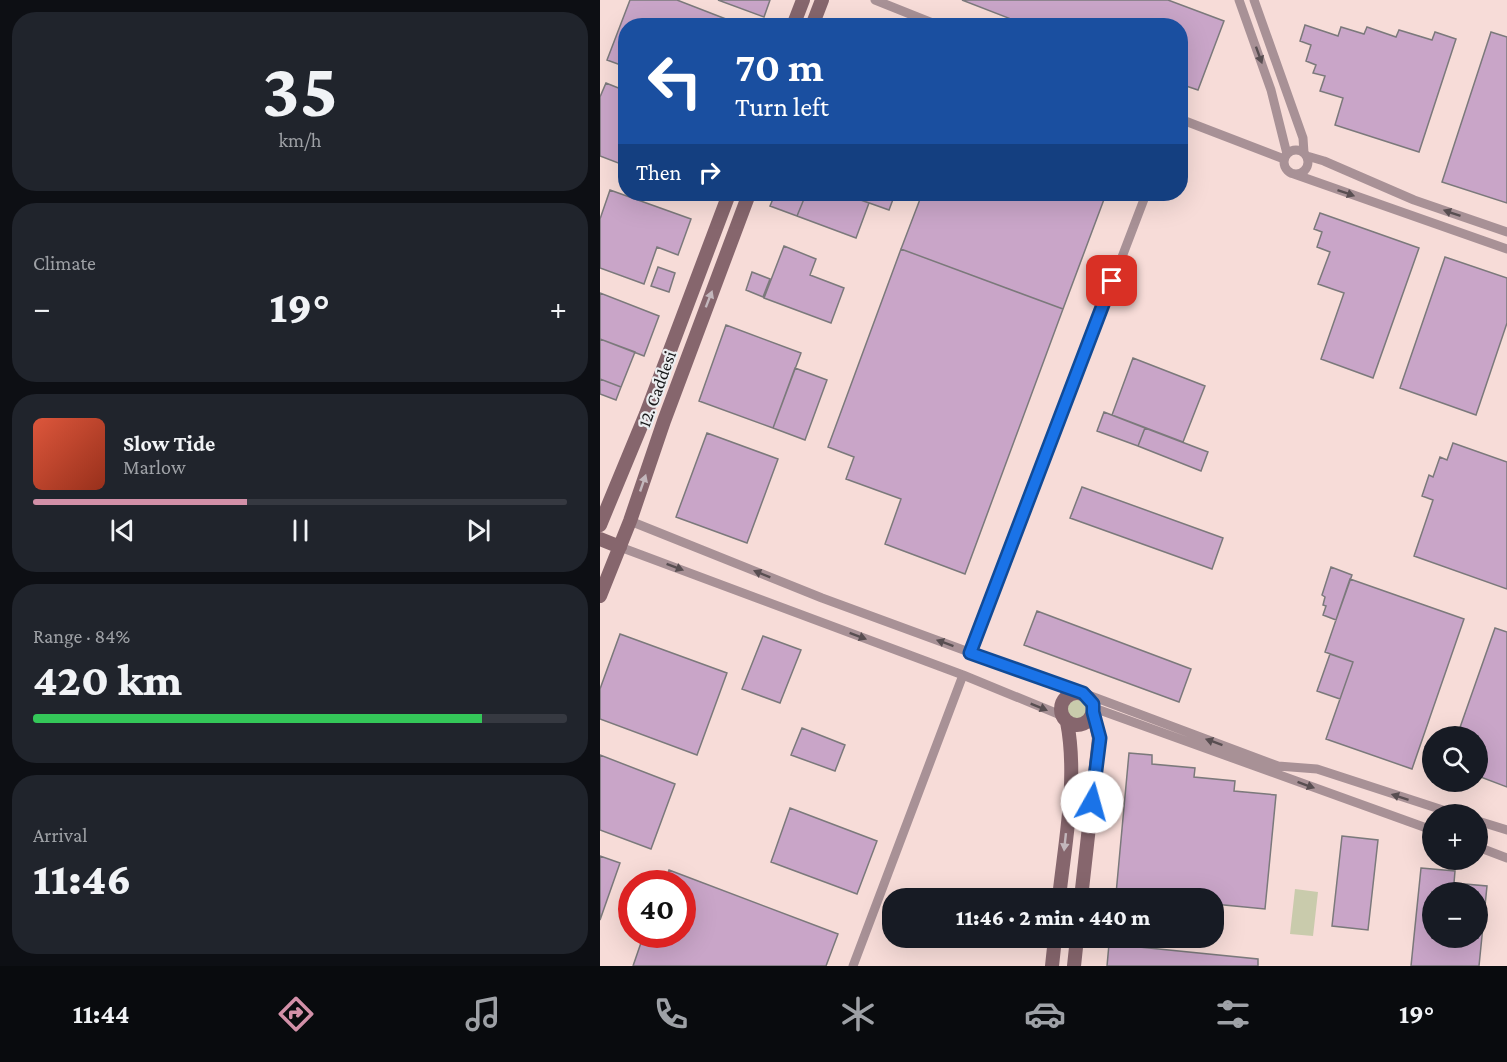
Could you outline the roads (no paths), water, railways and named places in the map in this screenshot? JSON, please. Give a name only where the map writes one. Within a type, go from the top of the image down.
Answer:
[{"type":"street","points":[[796,18],[803,0]]},
{"type":"street","points":[[815,18],[822,0]]},
{"type":"street","points":[[875,0],[920,18]]},
{"type":"street","points":[[1239,0],[1271,90],[1286,156],[1285,167],[1291,173],[1507,249]]},
{"type":"street","points":[[1254,0],[1303,138],[1308,164],[1304,171],[1291,173]]},
{"type":"street","points":[[1188,121],[1286,156],[1297,150],[1414,200],[1507,232]]},
{"type":"street","name":"12. Caddesi","points":[[602,516],[646,414],[726,201]]},
{"type":"street","name":"12. Caddesi","points":[[600,596],[630,521],[664,421],[746,201]]},
{"type":"street","points":[[970,653],[1143,201]]},
{"type":"street","points":[[602,516],[630,521],[822,598],[1278,766],[1317,769],[1424,804]]},
{"type":"street","points":[[600,538],[963,675],[1076,725],[1085,723],[1093,710]]},
{"type":"street","points":[[853,966],[963,675]]},
{"type":"street","points":[[1060,888],[1071,776],[1071,741],[1061,710],[1063,700],[1069,694],[1081,693],[1090,699],[1100,738],[1082,888]]},
{"type":"street","points":[[1093,710],[1422,826]]},
{"type":"street","points":[[1488,824],[1507,830]]},
{"type":"street","points":[[1488,851],[1507,858]]},
{"type":"street","points":[[1052,966],[1054,948]]},
{"type":"street","points":[[1074,966],[1076,948]]}]
